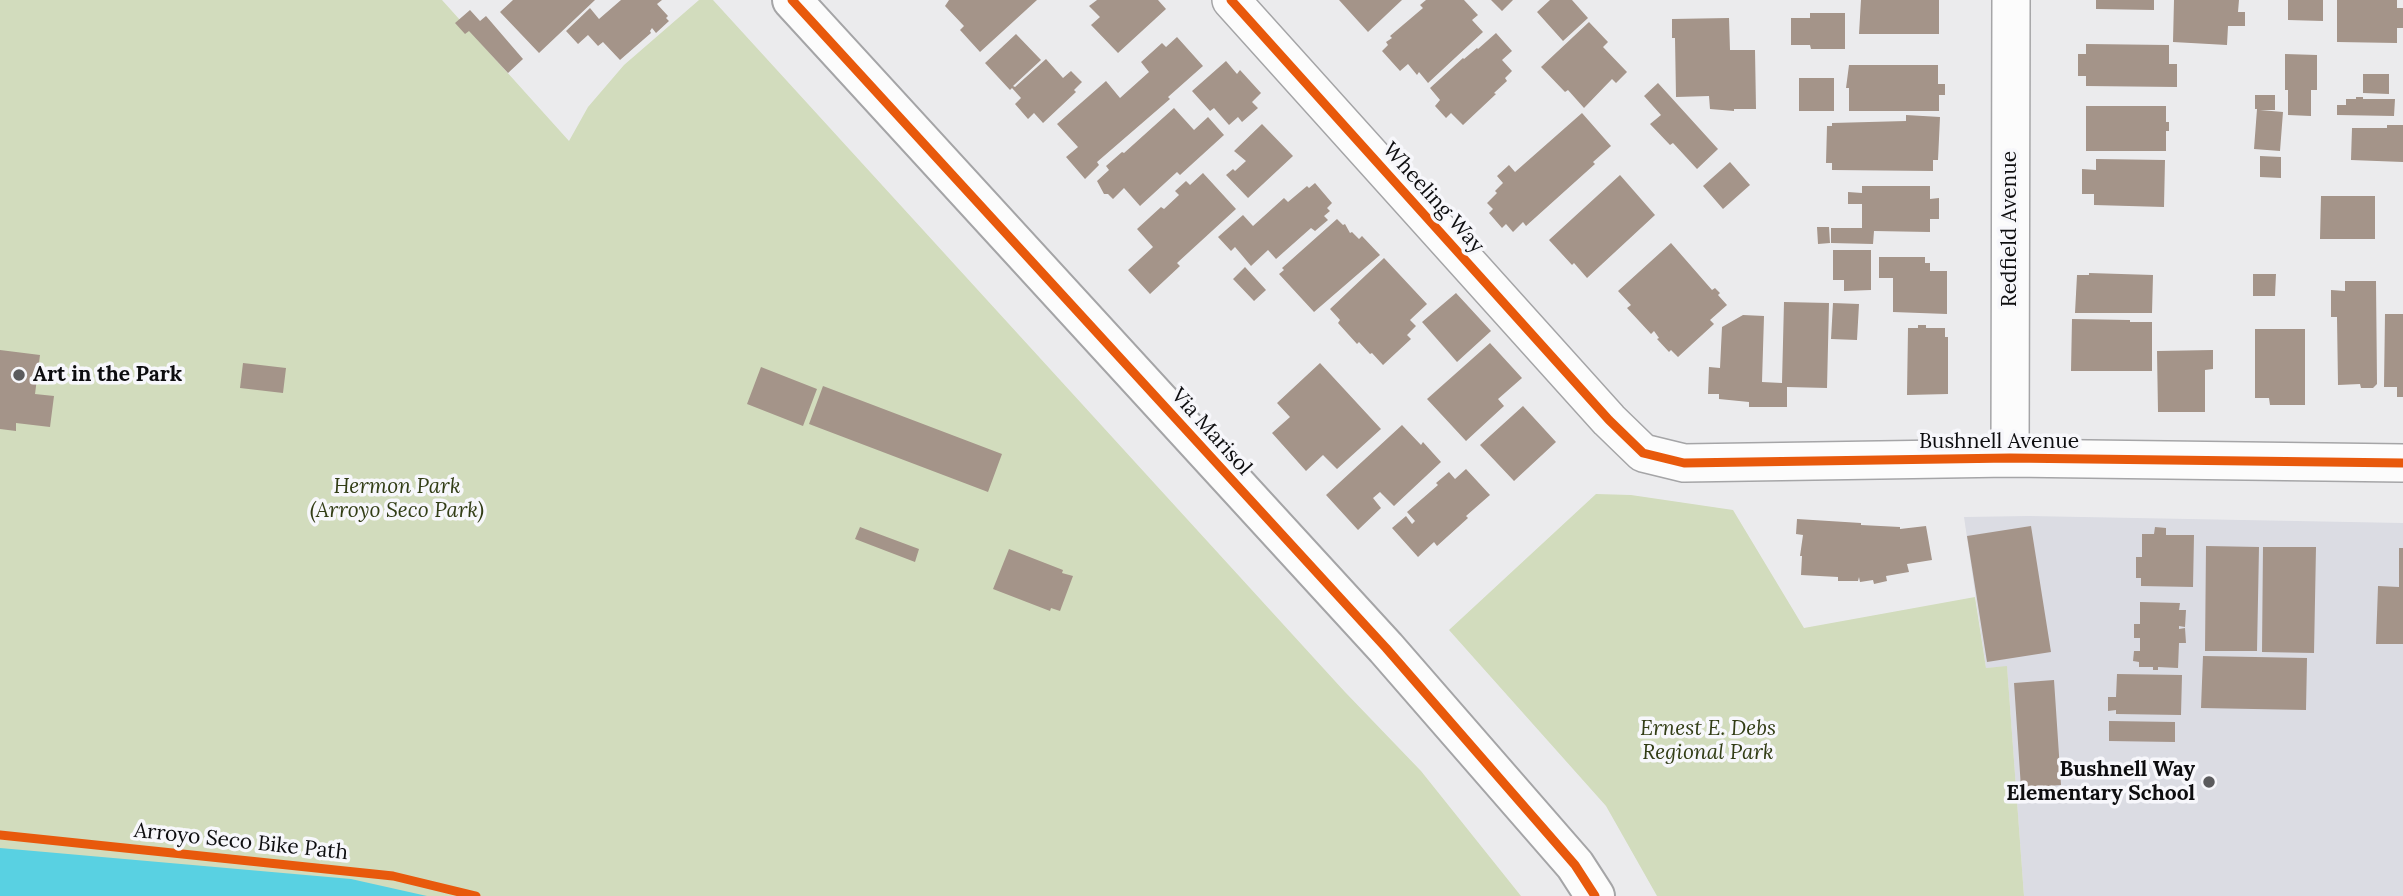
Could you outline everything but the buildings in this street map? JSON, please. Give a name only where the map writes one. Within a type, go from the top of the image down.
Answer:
[{"type":"street","name":"Via Marisol","points":[[792,0],[1385,648],[1575,864],[1595,896]]},
{"type":"street","name":"Wheeling Way","points":[[1231,0],[1609,420]]},
{"type":"street","name":"Redfield Avenue","points":[[2010,458],[2011,0]]},
{"type":"street","name":"Bushnell Avenue","points":[[1609,420],[1643,453],[1684,463],[2010,458],[2403,463]]},
{"type":"shaded area","name":"Bushnell Way Elementary School","points":[[1964,517],[2403,523],[2403,896],[2024,896],[2007,667],[1986,668]]},
{"type":"green space","name":"Hermon Park (Arroyo Seco Park)","points":[[0,0],[442,0],[569,141],[588,107],[624,65],[699,0],[713,0],[1345,692],[1421,771],[1521,896],[0,896]]},
{"type":"green space","name":"Ernest E. Debs Regional Park","points":[[1596,494],[1631,495],[1733,510],[1804,628],[1975,597],[1986,668],[2007,666],[2024,896],[1657,896],[1606,806],[1449,630]]},
{"type":"water","points":[[0,848],[351,879],[427,896],[0,896]]},
{"type":"cycle path","points":[[792,0],[1386,648],[1575,865],[1595,896]]},
{"type":"cycle path","points":[[1231,0],[1609,420],[1643,453],[1684,463],[2010,458],[2403,463]]},
{"type":"cycle path","name":"Arroyo Seco Bike Path","points":[[0,835],[393,876],[476,896]]},
{"type":"place","name":"Art in the Park","points":[[19,375]]},
{"type":"place","name":"Bushnell Way Elementary School","points":[[2209,782]]}]
